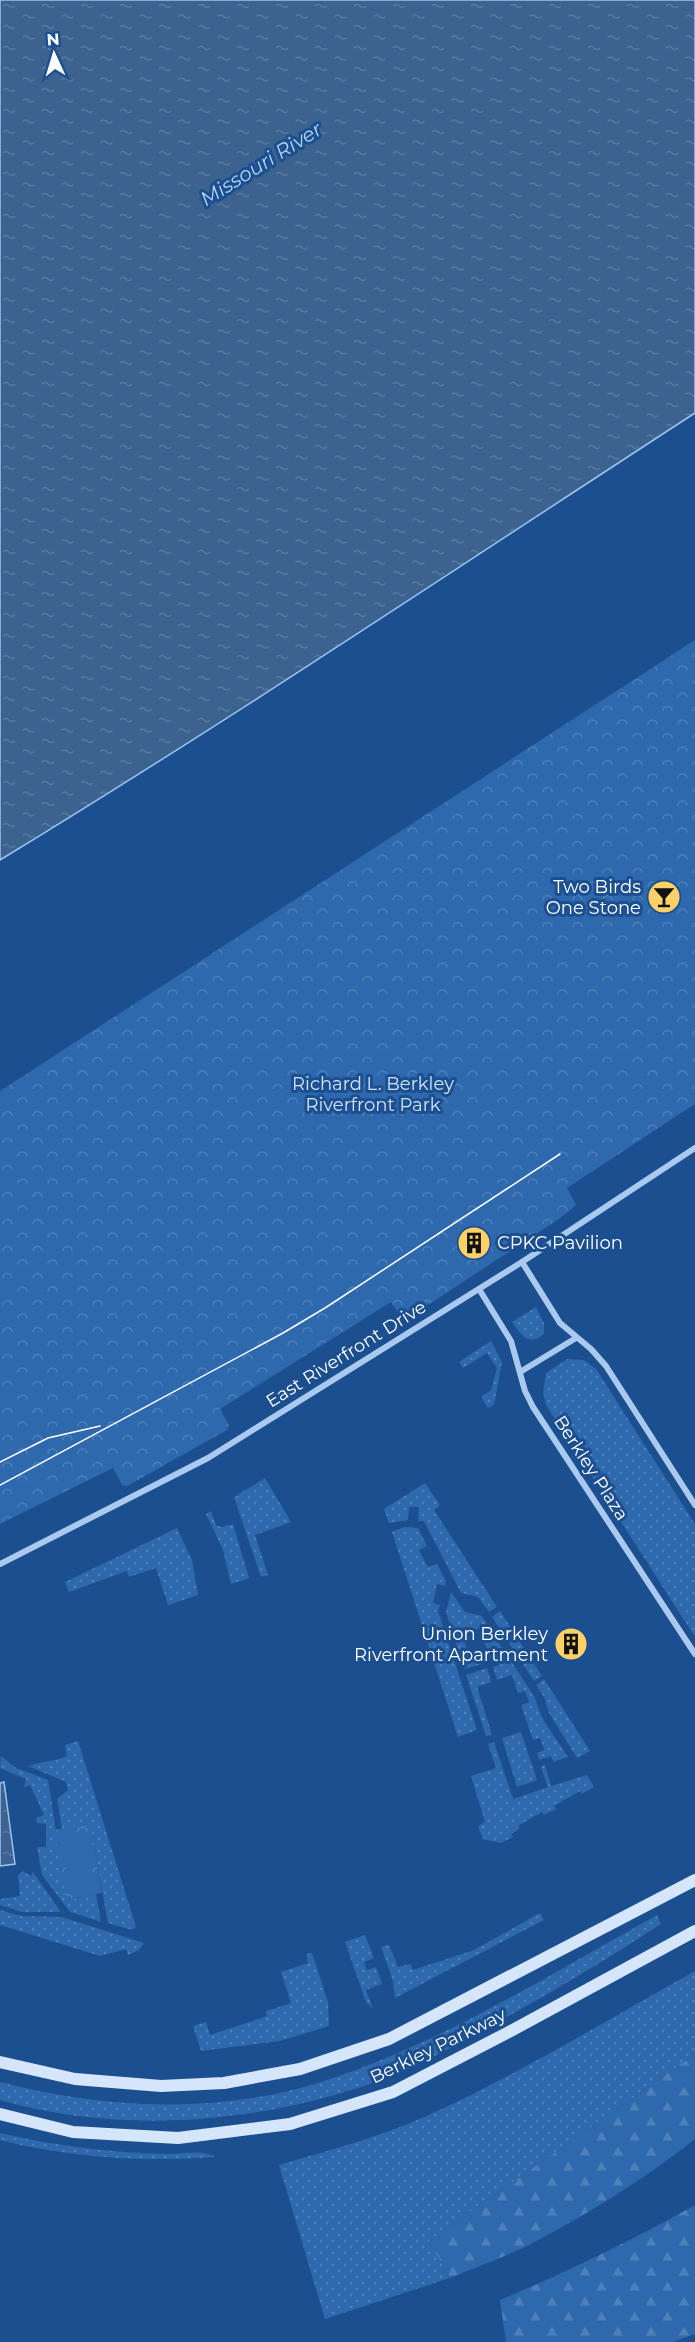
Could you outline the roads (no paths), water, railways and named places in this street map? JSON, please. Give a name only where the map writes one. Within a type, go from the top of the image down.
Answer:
[{"type":"main road","name":"Berkley Parkway","points":[[0,2062],[75,2079],[161,2086],[224,2084],[300,2068],[389,2039],[695,1880]]},
{"type":"main road","name":"Berkley Parkway","points":[[0,2114],[73,2132],[178,2138],[290,2124],[393,2092],[695,1931]]},
{"type":"street","name":"East Riverfront Drive","points":[[0,1564],[208,1458],[522,1262],[695,1148]]},
{"type":"street","points":[[522,1262],[560,1323],[591,1349],[606,1366],[695,1505]]},
{"type":"street","name":"Berkley Plaza","points":[[479,1289],[511,1341],[533,1407],[695,1654]]},
{"type":"street","points":[[520,1372],[576,1338]]},
{"type":"water","name":"Missouri River","points":[[0,0],[695,0],[695,413],[262,695],[0,860]]},
{"type":"water","points":[[4,1782],[15,1864],[0,1866],[0,1783]]},
{"type":"tram line","points":[[0,1485],[283,1333],[560,1154]]},
{"type":"tram line","points":[[0,1462],[48,1438],[100,1426]]},
{"type":"place","name":"Two Birds One Stone","points":[[664,897]]},
{"type":"place","name":"CPKC Pavilion","points":[[474,1243]]},
{"type":"place","name":"Union Berkley Riverfront Apartment","points":[[571,1644]]},
{"type":"park label","name":"Richard L. Berkley Riverfront Park","points":[[373,1094]]}]
